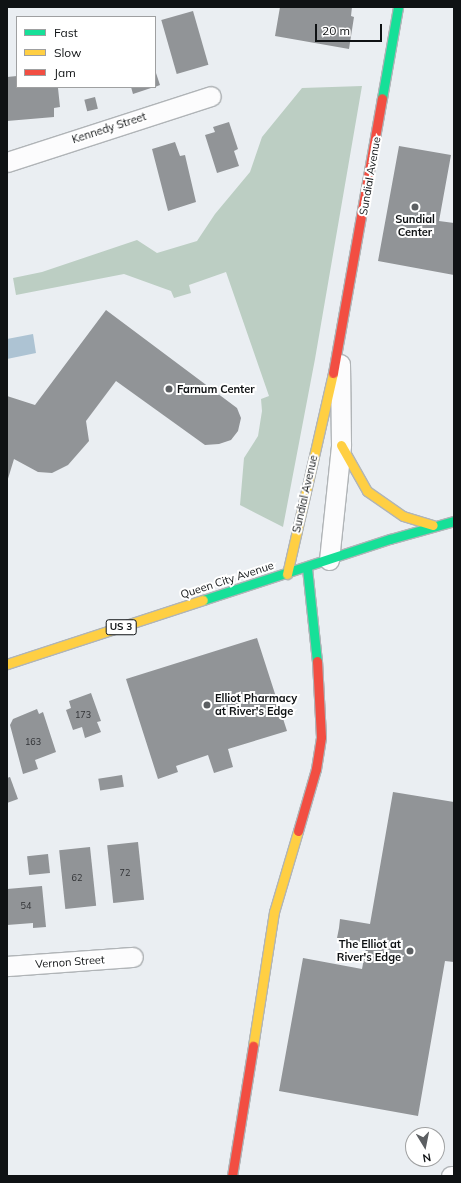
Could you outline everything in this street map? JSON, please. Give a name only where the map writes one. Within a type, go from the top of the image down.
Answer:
[{"type":"street","name":"Sundial Avenue","points":[[287,574],[340,344],[398,7]]},
{"type":"street","name":"Kennedy Street","points":[[7,162],[211,96]]},
{"type":"street","name":"Sundial Avenue","points":[[329,560],[341,445],[340,344]]},
{"type":"street","points":[[341,445],[367,490],[403,516],[433,526]]},
{"type":"street","name":"Queen City Avenue","points":[[7,664],[433,526],[454,521]]},
{"type":"street","points":[[232,1176],[274,912],[316,769],[321,737],[320,694],[307,568]]},
{"type":"street","name":"Vernon Street","points":[[7,966],[133,957]]},
{"type":"green space","points":[[362,86],[315,359],[283,527],[240,505],[244,458],[258,436],[262,411],[261,399],[269,396],[226,272],[189,285],[191,293],[174,298],[171,291],[124,274],[16,295],[13,278],[42,272],[137,240],[157,253],[197,241],[215,214],[250,172],[262,137],[302,88]]},
{"type":"water","points":[[33,334],[36,353],[7,359],[7,339]]},
{"type":"building","points":[[280,7],[352,7],[351,16],[354,17],[349,49],[275,36]]},
{"type":"building","points":[[193,11],[208,65],[177,74],[161,20]]},
{"type":"building","points":[[156,73],[160,85],[156,87]]},
{"type":"building","points":[[16,76],[16,88],[58,88],[60,107],[54,108],[54,117],[7,121],[7,77]]},
{"type":"building","points":[[131,88],[151,88],[133,94]]},
{"type":"building","points":[[95,97],[98,109],[87,111],[84,100]]},
{"type":"building","points":[[229,122],[238,149],[234,151],[239,166],[217,173],[205,135],[215,132],[213,127]]},
{"type":"building","points":[[175,142],[180,156],[185,155],[196,202],[168,211],[152,149]]},
{"type":"building","name":"Sundial Center","points":[[399,146],[451,155],[439,221],[454,223],[454,275],[378,261]]},
{"type":"building","name":"Farnum Center","points":[[106,310],[237,408],[241,418],[238,431],[231,440],[219,444],[205,445],[116,381],[86,421],[89,441],[68,465],[52,473],[38,472],[14,459],[7,482],[7,396],[35,405]]},
{"type":"building","name":"Elliot Pharmacy at River's Edge","points":[[257,638],[287,731],[228,749],[233,767],[214,773],[208,755],[176,766],[178,772],[158,779],[126,679]]},
{"type":"building","points":[[91,693],[101,721],[97,722],[101,732],[85,738],[82,727],[73,730],[66,710],[71,708],[69,701]]},
{"type":"building","points":[[37,709],[39,714],[43,712],[56,752],[35,760],[38,769],[23,774],[10,725],[13,719]]},
{"type":"building","points":[[122,775],[124,787],[100,791],[98,779]]},
{"type":"building","points":[[10,777],[18,799],[7,803],[7,778]]},
{"type":"building","name":"The Elliot at River's Edge","points":[[393,792],[454,802],[454,962],[445,961],[418,1116],[279,1091],[303,958],[362,969],[367,943],[337,938],[340,919],[370,924]]},
{"type":"building","points":[[138,842],[144,900],[113,903],[107,845]]},
{"type":"building","points":[[90,847],[96,906],[65,909],[59,850]]},
{"type":"building","points":[[48,854],[50,873],[29,875],[27,856]]},
{"type":"building","points":[[42,886],[46,927],[33,928],[33,923],[7,925],[7,889]]},
{"type":"traffic: fast","points":[[382,98],[398,7]]},
{"type":"traffic: fast","points":[[203,600],[390,539],[454,521]]},
{"type":"traffic: fast","points":[[307,568],[317,661]]},
{"type":"traffic: slow","points":[[287,574],[333,373]]},
{"type":"traffic: slow","points":[[341,445],[367,491],[403,516],[433,525]]},
{"type":"traffic: slow","points":[[7,664],[203,600]]},
{"type":"traffic: slow","points":[[253,1046],[274,912],[298,831]]},
{"type":"traffic: jam","points":[[333,373],[382,98]]},
{"type":"traffic: jam","points":[[298,831],[316,769],[321,737],[317,661]]},
{"type":"traffic: jam","points":[[232,1176],[253,1046]]},
{"type":"place","name":"Sundial Center","points":[[415,207]]},
{"type":"place","name":"Farnum Center","points":[[169,389]]},
{"type":"place","name":"Elliot Pharmacy at River's Edge","points":[[207,705]]},
{"type":"place","name":"The Elliot at River's Edge","points":[[410,951]]}]
